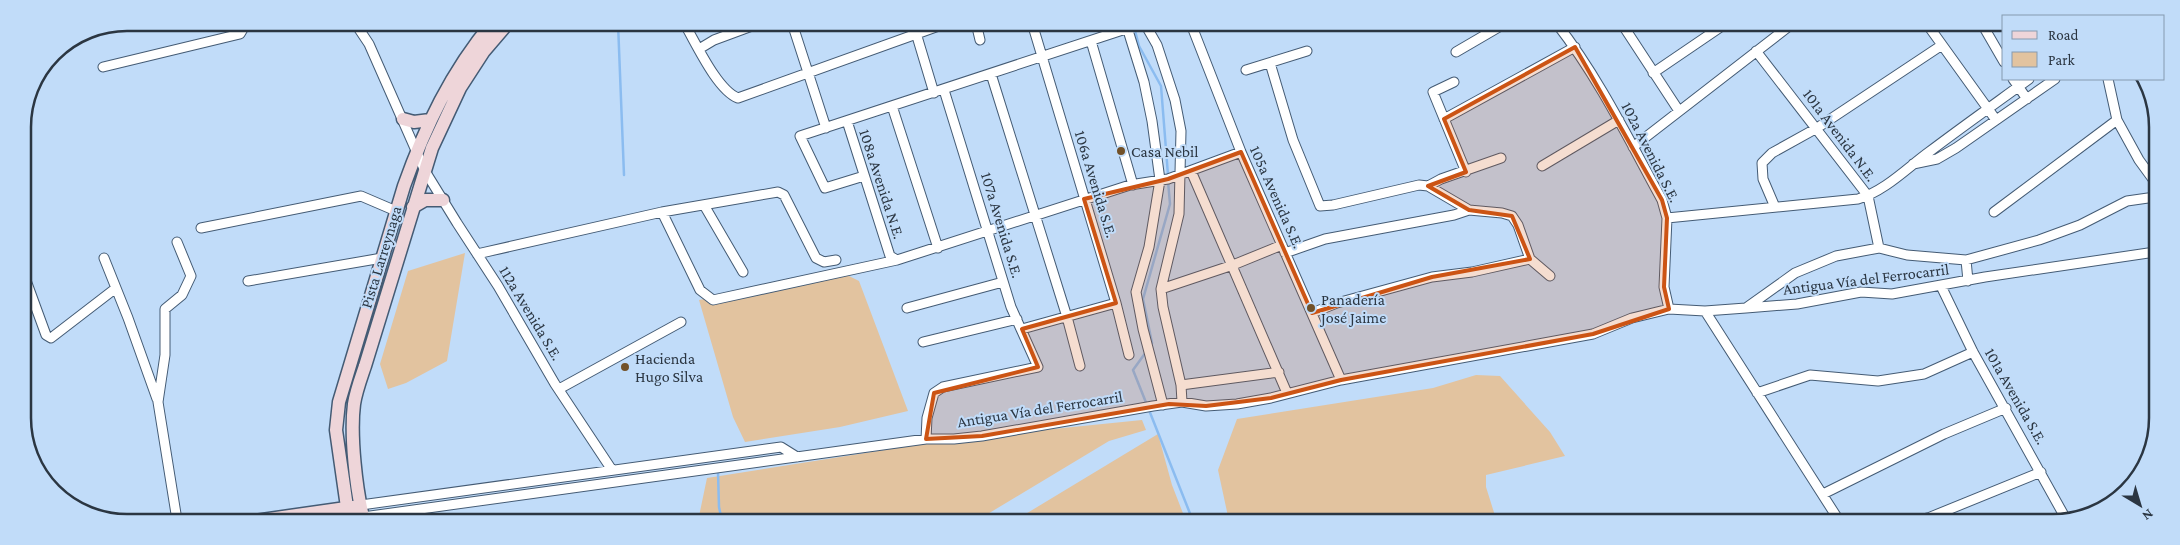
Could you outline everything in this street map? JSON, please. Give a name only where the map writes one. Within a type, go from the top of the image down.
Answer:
[{"type":"main road","name":"Pista Larreynaga","points":[[344,514],[344,494],[336,430],[338,402],[396,211],[416,152],[430,120],[461,64],[486,31]]},
{"type":"main road","name":"Pista Larreynaga","points":[[363,514],[353,444],[355,402],[432,148],[460,88],[484,51],[501,31]]},
{"type":"main road","points":[[404,119],[414,122],[430,120]]},
{"type":"main road","points":[[413,207],[425,200],[443,200]]},
{"type":"street","points":[[103,67],[240,34],[242,31]]},
{"type":"street","name":"112a Avenida S.E.","points":[[360,31],[369,44],[404,119],[425,171],[612,470]]},
{"type":"street","points":[[689,31],[725,88],[730,94],[738,98],[924,31]]},
{"type":"street","points":[[699,49],[714,40],[738,31]]},
{"type":"street","points":[[795,31],[826,128]]},
{"type":"street","points":[[915,31],[934,93]]},
{"type":"street","points":[[978,31],[980,40]]},
{"type":"street","name":"106a Avenida S.E.","points":[[1034,31],[1116,303],[1129,355]]},
{"type":"street","points":[[864,176],[825,188],[800,136],[1041,58],[1116,31]]},
{"type":"street","points":[[1130,31],[1152,121],[1160,180],[1149,247],[1136,292],[1148,349],[1166,404]]},
{"type":"street","points":[[1149,31],[1157,45],[1175,100],[1181,131],[1179,214],[1161,289],[1163,307],[1181,385],[1180,402]]},
{"type":"street","name":"105a Avenida S.E.","points":[[1194,31],[1241,152],[1341,380]]},
{"type":"street","points":[[1456,52],[1492,31]]},
{"type":"street","name":"102a Avenida S.E.","points":[[1563,31],[1575,47],[1619,120],[1662,200],[1667,218],[1664,287],[1669,309]]},
{"type":"street","points":[[1626,31],[1679,112]]},
{"type":"street","points":[[1653,73],[1712,31]]},
{"type":"street","points":[[1633,147],[1783,31]]},
{"type":"street","points":[[1931,31],[1996,120]]},
{"type":"street","points":[[1986,31],[2002,59]]},
{"type":"street","points":[[1091,41],[1133,185]]},
{"type":"street","points":[[1775,207],[1763,179],[1762,163],[1772,153],[1817,128],[1942,45]]},
{"type":"street","points":[[1444,119],[1575,47]]},
{"type":"street","points":[[1246,70],[1307,51]]},
{"type":"street","name":"101a Avenida N.E.","points":[[1756,51],[1868,196],[1879,248]]},
{"type":"street","points":[[1270,62],[1293,140],[1320,206],[1333,205],[1419,185],[1428,186],[1469,210]]},
{"type":"street","points":[[991,74],[1067,317],[1080,366]]},
{"type":"street","points":[[1913,164],[1937,159],[2054,80]]},
{"type":"street","points":[[2108,80],[2117,120],[2149,173]]},
{"type":"street","points":[[1454,82],[1433,92],[1466,172]]},
{"type":"street","points":[[1667,218],[1858,199],[1868,196],[1886,185],[1987,108],[2016,83],[2027,99]]},
{"type":"street","name":"107a Avenida S.E.","points":[[926,439],[927,418],[934,393],[943,387],[1038,368],[1003,282],[944,90]]},
{"type":"street","points":[[892,106],[938,248]]},
{"type":"street","points":[[1542,166],[1619,120]]},
{"type":"street","points":[[1994,212],[2117,120]]},
{"type":"street","name":"108a Avenida N.E.","points":[[847,121],[864,176],[894,258]]},
{"type":"street","points":[[662,212],[700,290],[713,300],[938,248],[1084,199],[1181,174],[1241,152]]},
{"type":"street","points":[[1428,186],[1441,179],[1466,172],[1501,158]]},
{"type":"street","points":[[1191,170],[1287,392]]},
{"type":"street","points":[[477,254],[662,212],[778,192],[784,195],[816,258],[824,262],[836,260]]},
{"type":"street","points":[[201,228],[361,196],[396,211]]},
{"type":"street","points":[[1746,308],[1795,272],[1836,256],[1879,248],[1907,255],[1966,260],[2064,231],[2127,201],[2149,198]]},
{"type":"street","points":[[704,205],[743,272]]},
{"type":"street","points":[[1161,289],[1284,249],[1325,239],[1454,215],[1469,210],[1502,213],[1512,216],[1518,225],[1530,259],[1550,276]]},
{"type":"street","points":[[158,402],[165,355],[165,309],[182,295],[191,276],[178,242]]},
{"type":"street","name":"Antigua Vía del Ferrocarril","points":[[363,514],[926,439],[982,436],[1040,424],[1180,402],[1206,406],[1271,398],[1287,392],[1341,380],[1593,334],[1632,318],[1669,309],[1705,311],[1797,304],[1861,292],[1892,294],[2149,253]]},
{"type":"street","points":[[104,258],[158,402],[176,514]]},
{"type":"street","points":[[248,282],[382,258]]},
{"type":"street","points":[[1312,313],[1337,303],[1432,277],[1472,272],[1530,259]]},
{"type":"street","points":[[1966,260],[1968,281]]},
{"type":"street","points":[[906,308],[1003,282]]},
{"type":"street","name":"101a Avenida S.E.","points":[[1941,286],[1973,352],[2006,408],[2063,513]]},
{"type":"street","points":[[31,294],[46,335],[51,338],[116,288]]},
{"type":"street","points":[[1022,329],[1116,303]]},
{"type":"street","points":[[1705,311],[1835,514]]},
{"type":"street","points":[[923,342],[1017,319]]},
{"type":"street","points":[[559,388],[682,322]]},
{"type":"street","points":[[1757,393],[1810,375],[1878,380],[1924,374],[1973,352]]},
{"type":"street","points":[[1181,385],[1279,372]]},
{"type":"street","points":[[1823,494],[1944,434],[2006,408]]},
{"type":"street","points":[[363,514],[612,470],[781,448],[797,457]]},
{"type":"street","points":[[1938,514],[2041,472]]},
{"type":"highlighted area","points":[[1575,47],[1662,200],[1667,218],[1664,287],[1669,309],[1593,334],[1341,380],[1271,398],[1206,406],[1169,404],[982,436],[926,439],[934,393],[1038,367],[1022,329],[1116,303],[1084,199],[1168,179],[1241,152],[1312,313],[1432,277],[1530,259],[1512,216],[1469,210],[1428,186],[1466,172],[1444,119]]},
{"type":"green space","points":[[465,253],[447,361],[406,383],[388,389],[380,364],[408,271]]},
{"type":"green space","points":[[841,272],[859,281],[908,411],[840,427],[745,442],[733,417],[699,300]]},
{"type":"green space","points":[[1476,375],[1500,376],[1550,432],[1565,456],[1486,475],[1486,487],[1494,514],[1227,514],[1218,470],[1237,419],[1433,388]]},
{"type":"green space","points":[[1142,420],[1146,430],[1109,441],[988,514],[699,514],[707,478],[954,439]]},
{"type":"green space","points":[[1158,434],[1172,485],[1183,514],[1026,514]]},
{"type":"waterway","points":[[618,31],[624,175]]},
{"type":"waterway","points":[[1135,31],[1139,46],[1161,86],[1168,175]]},
{"type":"waterway","points":[[1150,345],[1152,343],[1143,299],[1170,204],[1168,181]]},
{"type":"waterway","points":[[1146,352],[1133,370],[1147,405]]},
{"type":"waterway","points":[[1149,410],[1190,514]]},
{"type":"waterway","points":[[718,472],[720,514]]},
{"type":"place","name":"Casa Nebil","points":[[1121,151]]},
{"type":"place","name":"Panadería José Jaime","points":[[1311,308]]},
{"type":"place","name":"Hacienda Hugo Silva","points":[[625,367]]}]
